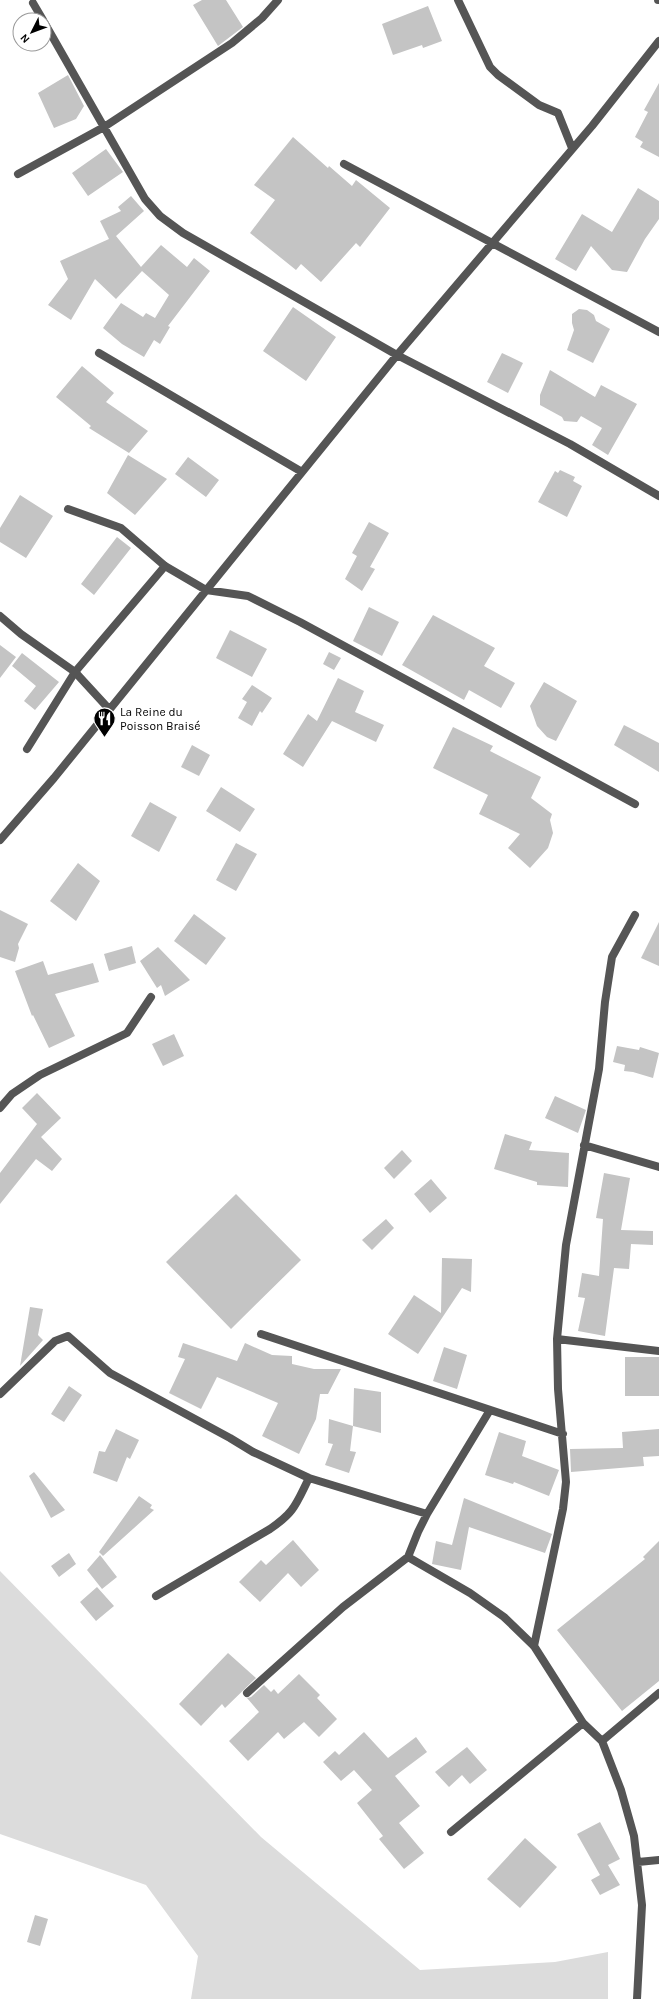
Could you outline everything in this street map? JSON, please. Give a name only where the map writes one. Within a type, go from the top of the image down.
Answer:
[{"type":"street","points":[[18,174],[104,127],[232,43],[262,18],[278,0]]},
{"type":"street","points":[[458,0],[490,67],[498,75],[539,105],[558,113],[572,148]]},
{"type":"street","points":[[33,3],[38,12]]},
{"type":"street","points":[[52,37],[145,199],[160,216],[183,233],[398,355],[570,444],[659,496]]},
{"type":"street","points":[[0,840],[109,710],[398,355],[572,148],[659,41]]},
{"type":"street","points":[[344,164],[493,242],[659,332]]},
{"type":"street","points":[[99,353],[302,472]]},
{"type":"street","points":[[68,509],[121,528],[165,566],[206,590],[248,596],[294,619],[635,804]]},
{"type":"street","points":[[27,748],[75,672],[165,566]]},
{"type":"street","points":[[0,616],[21,634],[75,672],[109,710]]},
{"type":"street","points":[[534,1646],[564,1509],[566,1482],[558,1389],[557,1339],[566,1245],[599,1069],[605,1002],[612,957],[635,915]]},
{"type":"street","points":[[0,1108],[12,1094],[40,1075],[127,1033],[151,998]]},
{"type":"street","points":[[584,1145],[659,1167]]},
{"type":"street","points":[[260,1334],[563,1434]]},
{"type":"street","points":[[0,1394],[55,1341],[68,1336],[110,1373],[230,1438],[252,1452],[309,1478],[427,1514]]},
{"type":"street","points":[[557,1339],[659,1351]]},
{"type":"street","points":[[247,1693],[343,1607],[408,1557],[427,1514],[490,1410]]},
{"type":"street","points":[[156,1596],[270,1529],[287,1517],[294,1509],[309,1478]]},
{"type":"street","points":[[408,1557],[470,1593],[504,1617],[534,1646],[583,1723],[602,1740],[621,1790],[634,1836],[638,1862],[642,1905],[637,1999]]},
{"type":"street","points":[[602,1740],[659,1693]]},
{"type":"street","points":[[451,1832],[583,1723]]},
{"type":"street","points":[[638,1862],[659,1860]]},
{"type":"shaded area","points":[[0,1571],[261,1837],[420,1970],[555,1962],[608,1952],[608,1999],[191,1999],[198,1956],[146,1885],[0,1834]]},
{"type":"building","points":[[202,0],[226,0],[243,27],[218,46],[193,5]]},
{"type":"building","points":[[428,6],[442,41],[423,48],[422,45],[393,55],[382,24]]},
{"type":"building","points":[[68,75],[84,106],[76,119],[54,128],[38,93]]},
{"type":"building","points":[[659,83],[659,157],[640,147],[643,142],[635,137],[648,112],[644,110]]},
{"type":"building","points":[[293,137],[328,168],[329,166],[352,186],[356,180],[390,208],[360,247],[356,243],[321,282],[301,264],[296,270],[250,233],[275,200],[254,185]]},
{"type":"building","points":[[106,149],[123,172],[88,196],[72,173]]},
{"type":"building","points":[[638,188],[659,201],[659,219],[645,239],[627,272],[612,270],[591,246],[576,271],[555,259],[582,214],[612,232]]},
{"type":"building","points":[[131,196],[144,211],[116,236],[141,267],[161,245],[187,267],[194,258],[210,271],[168,326],[170,327],[160,344],[154,340],[144,357],[122,344],[103,328],[121,303],[143,317],[146,313],[155,318],[169,295],[142,271],[116,299],[95,279],[71,320],[48,305],[68,279],[60,261],[109,239],[100,221],[121,211],[118,207]]},
{"type":"building","points":[[293,307],[336,337],[306,381],[263,351]]},
{"type":"building","points":[[579,309],[587,310],[594,315],[596,321],[610,329],[593,363],[567,350],[574,330],[572,314]]},
{"type":"building","points":[[502,353],[523,363],[508,393],[487,382]]},
{"type":"building","points":[[82,366],[114,393],[106,402],[148,431],[129,453],[89,428],[91,426],[56,397]]},
{"type":"building","points":[[550,370],[595,397],[601,385],[637,404],[608,455],[592,445],[602,428],[581,416],[577,422],[564,421],[562,417],[540,405],[540,395]]},
{"type":"building","points":[[128,455],[167,479],[135,515],[107,493]]},
{"type":"building","points":[[188,457],[219,480],[206,497],[175,474]]},
{"type":"building","points":[[560,470],[575,477],[573,481],[582,486],[567,517],[538,502],[555,471],[558,473]]},
{"type":"building","points":[[20,495],[53,516],[26,558],[0,542],[0,528]]},
{"type":"building","points":[[369,522],[389,533],[370,567],[375,569],[362,591],[345,579],[357,556],[352,553]]},
{"type":"building","points":[[117,537],[131,548],[94,595],[81,584]]},
{"type":"building","points":[[369,607],[399,622],[382,656],[353,641]]},
{"type":"building","points":[[433,615],[495,648],[484,666],[515,683],[501,708],[469,690],[464,700],[402,665]]},
{"type":"building","points":[[230,630],[267,649],[252,677],[216,658]]},
{"type":"building","points":[[0,645],[16,657],[0,678]]},
{"type":"building","points":[[329,652],[341,658],[334,670],[323,664]]},
{"type":"building","points":[[22,653],[59,682],[35,710],[24,701],[36,686],[12,666]]},
{"type":"building","points":[[338,678],[364,691],[355,712],[384,725],[376,742],[332,721],[303,767],[283,754],[308,714],[317,721]]},
{"type":"building","points":[[544,682],[577,701],[556,741],[547,737],[537,726],[530,706]]},
{"type":"building","points":[[252,685],[272,698],[262,713],[260,711],[252,726],[238,718],[247,702],[242,699]]},
{"type":"building","points":[[624,725],[659,743],[659,772],[614,745]]},
{"type":"building","points":[[453,727],[493,746],[490,751],[541,777],[531,798],[552,814],[550,820],[553,833],[548,848],[530,868],[508,848],[520,834],[479,814],[488,795],[433,768]]},
{"type":"building","points":[[192,745],[210,755],[199,776],[181,767]]},
{"type":"building","points":[[221,787],[255,809],[240,832],[206,811]]},
{"type":"building","points":[[150,802],[177,817],[159,852],[131,836]]},
{"type":"building","points":[[236,843],[257,854],[236,891],[216,880]]},
{"type":"building","points":[[78,863],[100,881],[76,921],[50,901]]},
{"type":"building","points":[[0,910],[28,924],[18,944],[19,948],[15,962],[0,957]]},
{"type":"building","points":[[194,914],[226,938],[206,965],[174,941]]},
{"type":"building","points":[[659,922],[659,966],[641,958]]},
{"type":"building","points":[[132,946],[136,963],[109,971],[104,954]]},
{"type":"building","points":[[158,947],[190,980],[165,996],[161,985],[157,988],[140,961]]},
{"type":"building","points":[[43,961],[48,975],[93,963],[99,982],[55,994],[75,1036],[49,1048],[33,1015],[32,1016],[15,971]]},
{"type":"building","points":[[174,1034],[184,1056],[163,1066],[152,1044]]},
{"type":"building","points":[[617,1046],[639,1050],[640,1047],[659,1053],[653,1078],[624,1071],[625,1065],[613,1062]]},
{"type":"building","points":[[37,1093],[61,1118],[41,1137],[62,1159],[52,1171],[36,1159],[0,1204],[0,1173],[37,1124],[22,1108]]},
{"type":"building","points":[[555,1096],[586,1110],[578,1133],[545,1118]]},
{"type":"building","points":[[505,1134],[532,1142],[529,1150],[569,1153],[568,1187],[537,1185],[537,1182],[494,1169]]},
{"type":"building","points":[[402,1150],[412,1161],[394,1179],[384,1168]]},
{"type":"building","points":[[604,1173],[630,1178],[621,1230],[653,1231],[653,1245],[631,1244],[629,1269],[614,1268],[605,1336],[578,1331],[585,1298],[578,1297],[582,1273],[599,1276],[603,1219],[596,1218]]},
{"type":"building","points":[[431,1179],[447,1198],[430,1213],[414,1194]]},
{"type":"building","points":[[236,1194],[301,1260],[231,1329],[166,1262]]},
{"type":"building","points":[[386,1219],[394,1228],[372,1250],[362,1240]]},
{"type":"building","points":[[442,1258],[472,1259],[471,1292],[462,1288],[418,1354],[388,1334],[414,1295],[441,1313]]},
{"type":"building","points":[[30,1307],[43,1309],[38,1335],[43,1340],[20,1366]]},
{"type":"building","points":[[183,1343],[237,1361],[245,1343],[272,1355],[292,1356],[292,1364],[314,1369],[341,1369],[328,1394],[320,1394],[316,1419],[299,1454],[262,1436],[278,1403],[217,1377],[201,1409],[169,1393],[185,1359],[178,1357]]},
{"type":"building","points":[[444,1347],[467,1355],[457,1389],[433,1381]]},
{"type":"building","points":[[625,1357],[659,1357],[659,1396],[625,1396]]},
{"type":"building","points":[[69,1386],[82,1395],[64,1422],[51,1414]]},
{"type":"building","points":[[354,1388],[381,1392],[381,1433],[353,1426]]},
{"type":"building","points":[[329,1419],[353,1426],[350,1451],[356,1452],[349,1473],[325,1465],[333,1444],[328,1443]]},
{"type":"building","points":[[116,1429],[139,1440],[130,1459],[127,1457],[117,1482],[93,1473],[99,1451],[105,1452]]},
{"type":"building","points":[[659,1429],[659,1456],[643,1457],[644,1466],[571,1472],[570,1449],[623,1448],[622,1432]]},
{"type":"building","points":[[499,1432],[526,1441],[522,1456],[559,1470],[549,1496],[514,1482],[513,1484],[485,1475]]},
{"type":"building","points":[[34,1472],[65,1510],[51,1518],[29,1476]]},
{"type":"building","points":[[139,1496],[152,1505],[150,1508],[154,1510],[103,1556],[99,1552]]},
{"type":"building","points":[[464,1498],[552,1534],[545,1553],[469,1527],[461,1570],[432,1564],[436,1541],[452,1545]]},
{"type":"building","points":[[293,1540],[319,1570],[301,1587],[288,1573],[260,1602],[239,1582],[261,1560],[266,1565]]},
{"type":"building","points":[[659,1541],[659,1681],[622,1711],[557,1630],[645,1559],[643,1557]]},
{"type":"building","points":[[69,1553],[76,1564],[59,1577],[51,1566]]},
{"type":"building","points":[[100,1555],[117,1577],[102,1589],[87,1570]]},
{"type":"building","points":[[97,1587],[114,1606],[96,1621],[80,1602]]},
{"type":"building","points":[[228,1653],[256,1678],[225,1708],[222,1704],[201,1726],[179,1704]]},
{"type":"building","points":[[299,1674],[320,1695],[317,1698],[337,1719],[319,1737],[304,1722],[284,1739],[278,1732],[248,1761],[229,1741],[259,1712],[247,1698],[251,1697],[264,1685],[271,1692],[274,1689],[278,1694]]},
{"type":"building","points":[[364,1732],[388,1758],[416,1737],[427,1752],[395,1776],[420,1806],[399,1823],[424,1853],[404,1869],[379,1839],[383,1836],[357,1803],[372,1790],[354,1770],[341,1781],[323,1762],[335,1751],[339,1755]]},
{"type":"building","points":[[467,1747],[487,1770],[470,1784],[462,1775],[449,1787],[435,1772]]},
{"type":"building","points":[[600,1822],[620,1859],[608,1865],[620,1885],[600,1895],[591,1880],[600,1875],[577,1834]]},
{"type":"building","points":[[525,1838],[557,1867],[520,1908],[487,1879]]},
{"type":"building","points":[[35,1915],[48,1919],[40,1946],[27,1942]]},
{"type":"place","name":"La Reine du Poisson Braisé","points":[[105,738]]}]
